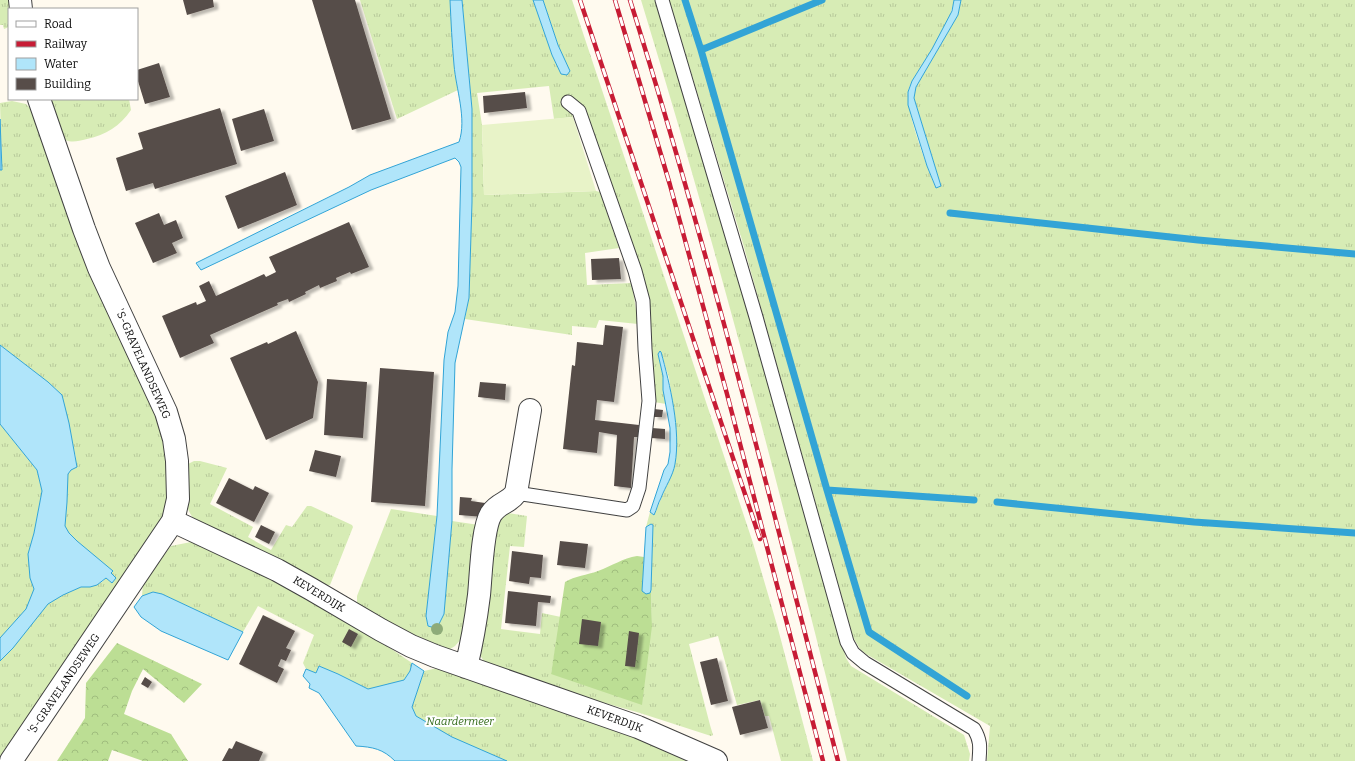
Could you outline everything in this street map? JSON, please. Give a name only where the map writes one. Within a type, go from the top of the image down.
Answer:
[{"type":"street","name":"'S-GRAVELANDSEWEG","points":[[11,761],[173,521],[178,499],[177,461],[174,439],[166,412],[99,268],[39,100]]},
{"type":"street","points":[[466,667],[479,596],[485,531],[490,515],[499,504],[511,499],[516,493],[530,410]]},
{"type":"street","name":"KEVERDIJK","points":[[173,521],[277,570],[411,646],[466,667],[638,727],[716,761]]},
{"type":"lane","points":[[662,0],[756,317],[847,642],[853,653],[865,663],[974,729],[980,745],[979,761]]},
{"type":"lane","points":[[516,493],[627,510],[633,506],[638,488],[648,401],[643,301],[635,271],[580,111],[568,102]]},
{"type":"green space","points":[[0,0],[11,0],[12,8],[8,8],[8,27],[4,29],[3,25],[0,25]]},
{"type":"green space","points":[[360,0],[450,0],[454,66],[458,90],[397,119]]},
{"type":"green space","points":[[462,0],[533,0],[552,55],[561,74],[569,71],[558,45],[543,0],[572,0],[753,543],[777,625],[813,761],[781,761],[769,716],[765,716],[760,700],[737,705],[718,636],[689,644],[713,735],[711,736],[640,713],[545,686],[485,663],[478,652],[493,527],[501,512],[527,516],[524,547],[510,546],[501,629],[540,634],[542,613],[561,617],[551,674],[652,626],[651,590],[653,525],[651,524],[646,527],[650,512],[652,514],[656,511],[675,465],[676,450],[675,420],[669,378],[661,352],[658,354],[663,376],[663,390],[666,404],[654,402],[651,351],[607,175],[585,107],[570,108],[573,117],[554,119],[549,86],[477,93],[482,125],[484,195],[600,192],[619,248],[585,253],[587,285],[632,283],[638,324],[599,320],[596,328],[572,326],[572,335],[465,319],[469,298],[472,202],[472,109]]},
{"type":"green space","points":[[641,0],[656,0],[715,193],[846,658],[851,666],[964,735],[970,754],[969,761],[847,761],[749,379],[697,189]]},
{"type":"green space","points":[[669,0],[954,0],[945,26],[910,85],[908,92],[913,125],[936,188],[941,186],[914,98],[916,87],[958,15],[961,0],[1355,0],[1355,761],[987,761],[990,726],[866,654],[860,649],[853,637],[742,240]]},
{"type":"green space","points":[[50,100],[129,100],[131,110],[122,121],[112,129],[100,135],[78,141],[65,140]]},
{"type":"green space","points":[[12,101],[26,104],[35,113],[159,420],[167,457],[169,483],[167,500],[160,525],[0,759],[0,424],[37,470],[42,491],[34,533],[28,554],[48,603],[81,587],[90,587],[102,582],[106,578],[112,583],[112,571],[77,541],[69,533],[65,526],[68,474],[76,458],[62,395],[48,382],[0,345],[0,170],[2,169],[0,103]]},
{"type":"green space","points":[[573,117],[596,191],[484,195],[482,125]]},
{"type":"green space","points":[[194,461],[200,461],[227,468],[210,504],[253,527],[248,537],[271,550],[286,525],[292,527],[307,506],[311,506],[352,525],[353,527],[330,585],[324,587],[205,528],[195,520],[188,509],[185,497],[186,465]]},
{"type":"green space","points":[[391,509],[437,516],[426,616],[428,626],[435,628],[438,626],[444,614],[452,521],[479,525],[462,638],[455,646],[447,651],[437,649],[357,605],[357,596]]},
{"type":"green space","points":[[196,541],[219,548],[349,620],[412,663],[410,671],[404,680],[368,689],[319,666],[316,673],[306,669],[303,663],[314,635],[258,606],[243,632],[162,594],[153,592],[142,596],[143,583],[171,546]]},
{"type":"green space","points":[[637,556],[644,557],[642,591],[650,593],[651,590],[652,626],[642,705],[551,674],[565,582],[598,571],[627,558]]},
{"type":"green space","points":[[117,643],[202,684],[184,703],[143,669],[132,691],[124,714],[171,734],[188,761],[143,761],[112,750],[108,761],[57,761],[85,718],[86,683]]},
{"type":"green space","name":"Naardermeer","points":[[446,666],[505,686],[697,761],[416,761],[416,716],[412,707],[424,671]]},
{"type":"water","points":[[450,0],[462,0],[472,109],[472,202],[469,298],[455,363],[452,521],[444,614],[438,626],[435,628],[428,626],[426,616],[437,516],[444,360],[448,332],[455,312],[458,286],[461,167],[459,162],[455,158],[371,190],[201,270],[196,263],[349,187],[370,175],[459,142],[462,124],[454,65]]},
{"type":"water","points":[[533,0],[543,0],[558,45],[570,71],[567,75],[561,74],[552,55]]},
{"type":"water","points":[[954,0],[961,0],[958,15],[916,87],[914,98],[941,186],[936,188],[927,166],[908,105],[908,92],[912,81],[932,49],[952,11]]},
{"type":"water","points":[[0,119],[2,170],[0,170]]},
{"type":"water","points":[[0,345],[48,382],[62,395],[77,467],[71,470],[68,474],[65,526],[69,533],[77,541],[113,571],[111,573],[116,578],[112,583],[106,578],[97,585],[81,587],[48,604],[13,648],[0,661],[0,638],[26,609],[34,589],[30,578],[28,554],[34,533],[42,491],[37,470],[0,424]]},
{"type":"water","points":[[660,351],[668,378],[674,408],[677,437],[673,473],[654,515],[650,512],[664,470],[668,464],[670,452],[670,428],[663,390],[663,376],[658,354]]},
{"type":"water","points":[[651,524],[653,525],[651,590],[650,593],[646,594],[642,591],[646,527]]},
{"type":"water","points":[[153,592],[162,594],[243,632],[228,660],[161,631],[141,617],[134,607],[142,596]]},
{"type":"water","points":[[412,663],[424,671],[412,707],[416,716],[452,737],[507,761],[395,761],[377,749],[356,746],[319,693],[309,688],[310,684],[303,676],[306,669],[316,673],[319,666],[368,689],[404,680],[410,671]]},
{"type":"building","points":[[183,0],[213,0],[214,7],[187,15]]},
{"type":"building","points":[[312,0],[355,0],[391,119],[352,130]]},
{"type":"building","points":[[159,63],[170,97],[145,104],[138,81],[138,70]]},
{"type":"building","points":[[525,92],[527,108],[484,113],[483,96]]},
{"type":"building","points":[[220,108],[237,164],[155,189],[153,183],[126,191],[116,158],[143,149],[138,133]]},
{"type":"building","points":[[264,109],[274,141],[241,151],[232,119]]},
{"type":"building","points":[[285,172],[297,205],[238,229],[225,196]]},
{"type":"building","points":[[159,213],[164,225],[176,220],[183,238],[172,243],[177,253],[153,263],[135,223]]},
{"type":"building","points":[[349,222],[369,267],[351,274],[350,272],[336,278],[337,281],[320,288],[319,285],[305,292],[306,294],[289,302],[288,299],[277,303],[278,305],[210,335],[214,343],[180,358],[162,316],[196,302],[197,305],[206,301],[199,286],[209,281],[216,296],[264,274],[266,277],[276,272],[269,257]]},
{"type":"building","points":[[619,258],[621,279],[592,280],[591,259]]},
{"type":"building","points":[[605,325],[623,327],[614,402],[597,400],[595,420],[639,425],[638,437],[634,437],[631,488],[614,486],[617,435],[599,432],[597,453],[563,449],[572,365],[575,366],[577,342],[603,345]]},
{"type":"building","points":[[296,331],[318,382],[313,418],[266,440],[230,358],[267,342],[268,344]]},
{"type":"building","points":[[380,368],[434,372],[425,506],[371,502]]},
{"type":"building","points":[[327,379],[367,382],[363,438],[324,435]]},
{"type":"building","points":[[480,382],[506,384],[505,400],[478,397]]},
{"type":"building","points":[[654,409],[663,410],[662,417],[653,417]]},
{"type":"building","points":[[652,428],[665,429],[665,439],[651,438]]},
{"type":"building","points":[[315,450],[341,456],[336,477],[309,471]]},
{"type":"building","points":[[229,478],[253,490],[255,486],[269,493],[254,522],[216,503]]},
{"type":"building","points":[[460,497],[472,498],[471,501],[485,503],[484,517],[459,515]]},
{"type":"building","points":[[261,525],[275,532],[269,544],[255,537]]},
{"type":"building","points":[[560,541],[588,544],[585,568],[557,565]]},
{"type":"building","points":[[512,551],[543,555],[541,578],[530,577],[529,584],[509,581]]},
{"type":"building","points":[[508,591],[551,596],[550,603],[538,602],[536,626],[505,623]]},
{"type":"building","points":[[263,615],[295,631],[286,648],[291,650],[286,661],[281,659],[278,666],[284,669],[277,683],[239,664]]},
{"type":"building","points":[[582,619],[601,622],[598,646],[579,644]]},
{"type":"building","points":[[349,629],[358,634],[351,647],[342,642]]},
{"type":"building","points":[[629,631],[639,633],[635,667],[625,666]]},
{"type":"building","points":[[717,658],[728,701],[711,705],[700,662]]},
{"type":"building","points":[[145,677],[152,682],[148,688],[141,684]]},
{"type":"building","points":[[760,700],[768,728],[740,735],[732,707]]},
{"type":"building","points":[[236,741],[263,752],[259,761],[222,761],[229,748],[232,749]]},
{"type":"waterway","points":[[685,0],[701,50],[827,490]]},
{"type":"waterway","points":[[701,50],[822,0]]},
{"type":"waterway","points":[[950,213],[1198,240],[1355,254]]},
{"type":"waterway","points":[[967,696],[869,632],[827,490],[974,500]]},
{"type":"waterway","points":[[997,502],[1194,522],[1355,533]]},
{"type":"railway","points":[[580,0],[760,539]]},
{"type":"railway","points":[[615,0],[670,185],[727,394],[823,761]]},
{"type":"railway","points":[[630,0],[687,189],[739,379],[838,761]]}]
